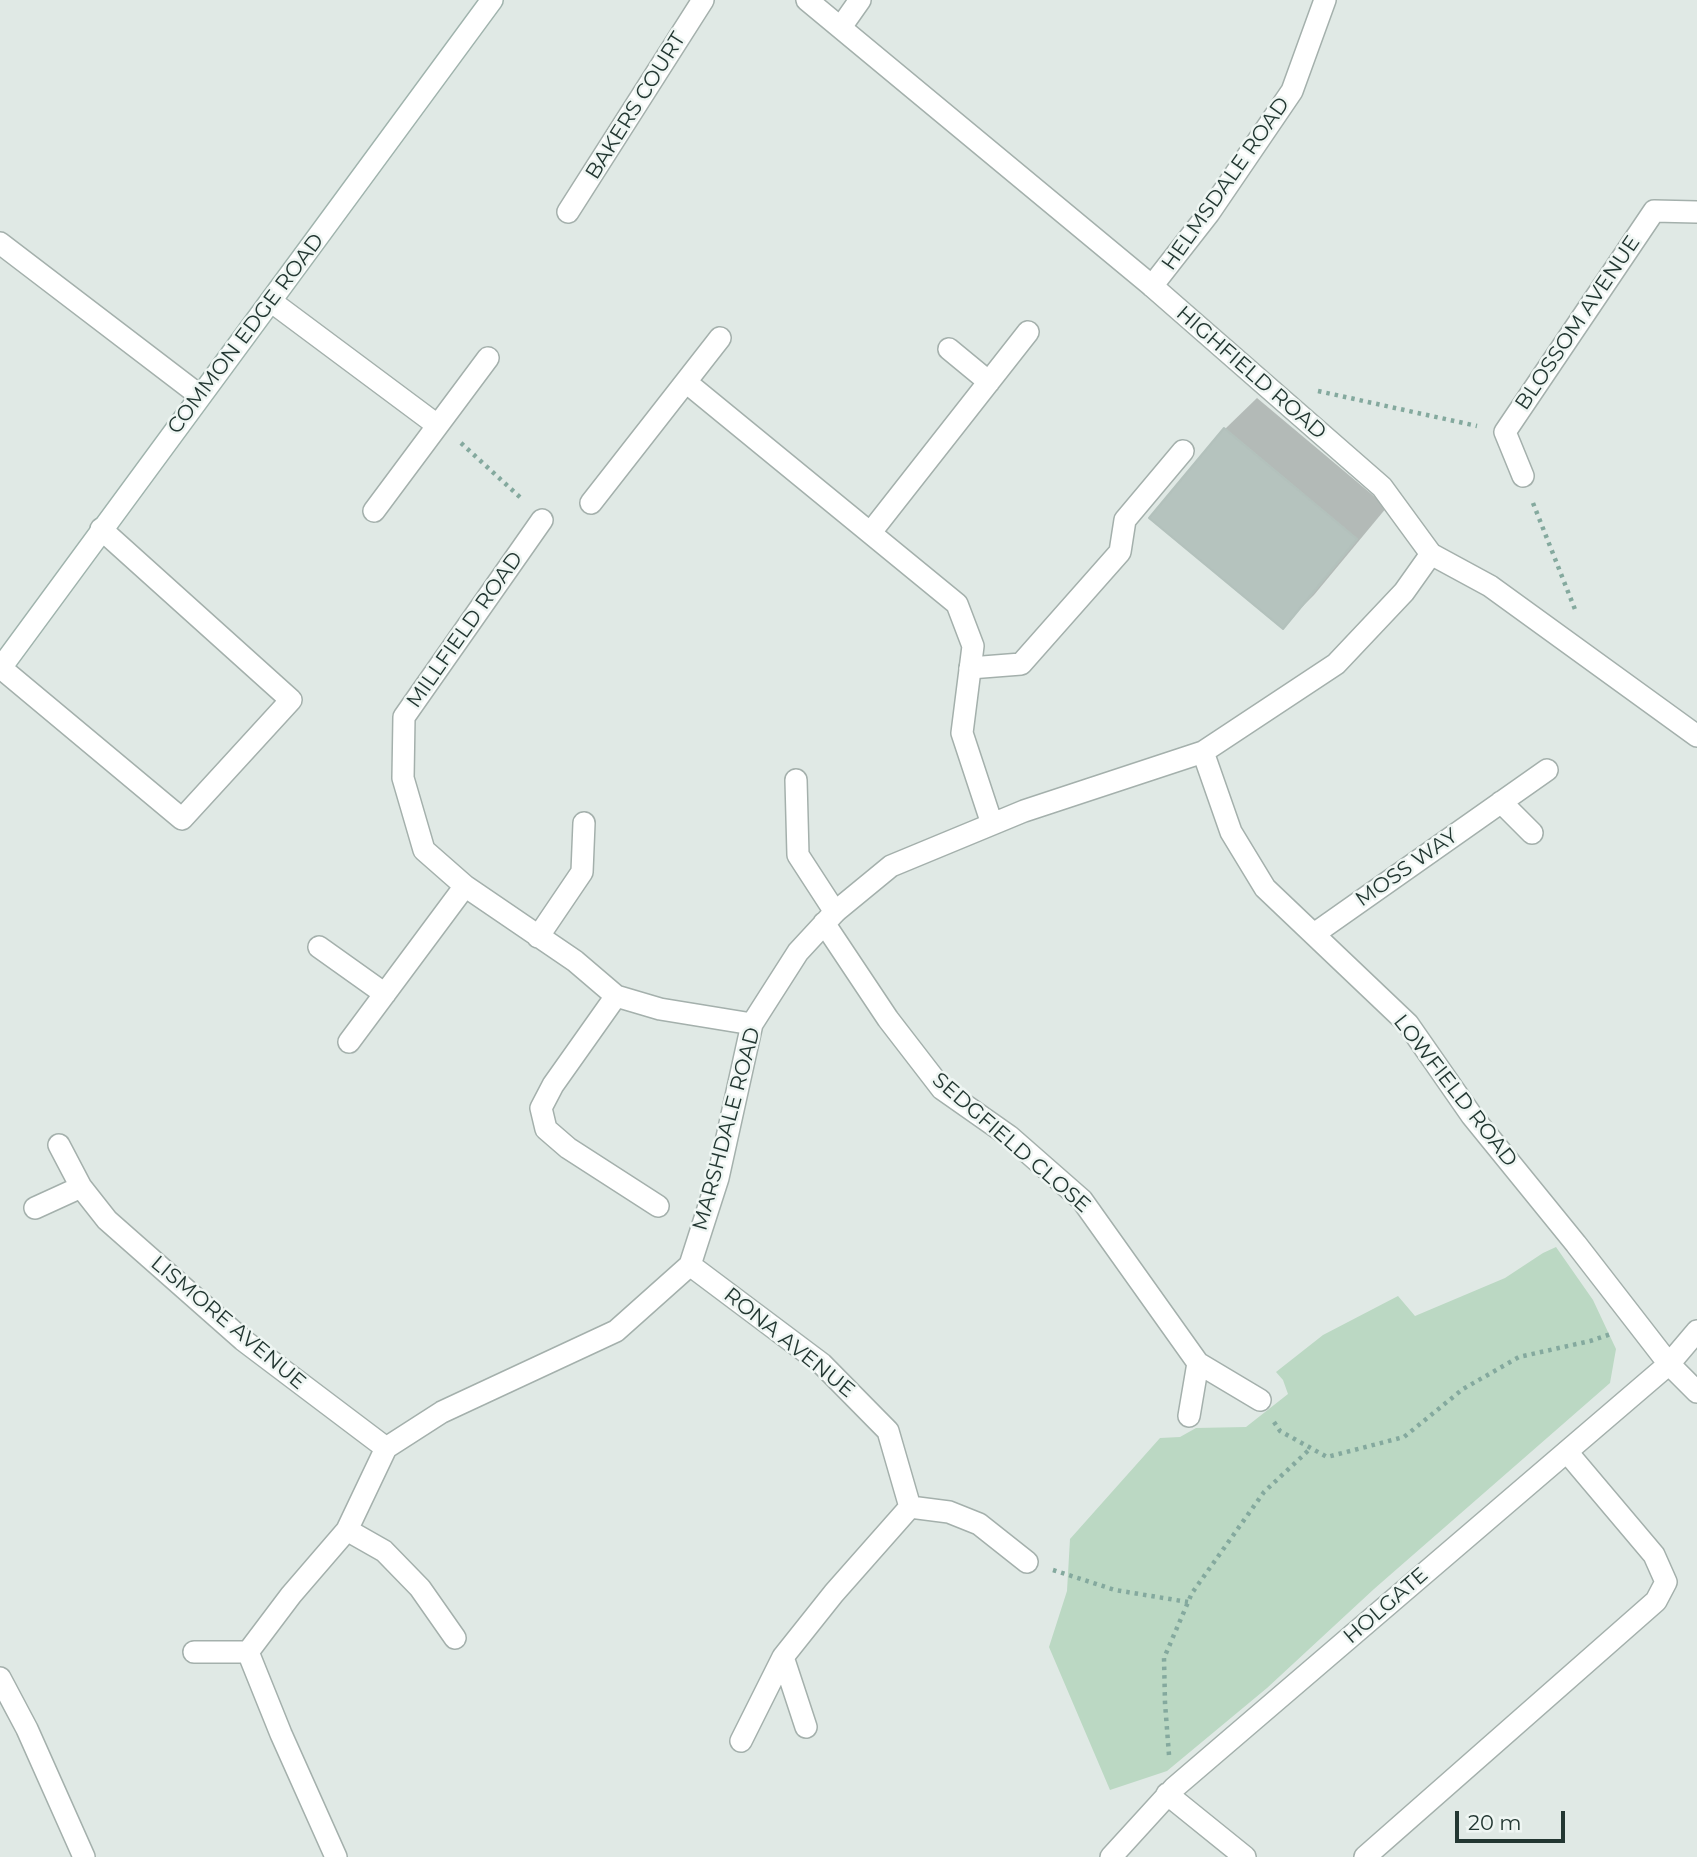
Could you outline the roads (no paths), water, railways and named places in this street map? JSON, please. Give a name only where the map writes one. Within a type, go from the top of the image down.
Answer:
[{"type":"street","name":"COMMON EDGE ROAD","points":[[0,669],[492,0]]},
{"type":"street","name":"BAKERS COURT","points":[[568,212],[703,0]]},
{"type":"street","name":"HIGHFIELD ROAD","points":[[807,0],[1152,286],[1382,487],[1431,554],[1490,586],[1697,737]]},
{"type":"street","points":[[841,27],[860,0]]},
{"type":"street","name":"HELMSDALE ROAD","points":[[1152,286],[1209,213],[1292,90],[1325,0]]},
{"type":"street","name":"BLOSSOM AVENUE","points":[[1523,476],[1505,432],[1654,211],[1697,212]]},
{"type":"street","points":[[0,243],[199,395]]},
{"type":"street","points":[[272,302],[437,425]]},
{"type":"street","points":[[871,532],[1028,332]]},
{"type":"street","points":[[591,503],[720,338]]},
{"type":"street","points":[[949,349],[989,382]]},
{"type":"street","points":[[374,511],[488,358]]},
{"type":"street","points":[[686,382],[957,604],[973,646],[962,733],[992,824]]},
{"type":"street","points":[[970,668],[1021,664],[1119,552],[1125,520],[1183,451]]},
{"type":"street","name":"MILLFIELD ROAD","points":[[542,520],[404,717],[403,778],[424,850],[464,886],[575,961],[616,996],[660,1009],[752,1024]]},
{"type":"street","points":[[0,669],[182,819],[291,700],[101,529]]},
{"type":"street","name":"MARSHDALE ROAD","points":[[690,1265],[718,1178],[752,1024],[797,952],[829,918],[891,866],[1024,811],[1203,752],[1336,664],[1404,592],[1431,554]]},
{"type":"street","name":"LOWFIELD ROAD","points":[[1203,752],[1231,832],[1265,888],[1408,1024],[1472,1116],[1669,1364],[1697,1392]]},
{"type":"street","name":"MOSS WAY","points":[[1314,934],[1547,770]]},
{"type":"street","name":"SEDGFIELD CLOSE","points":[[796,780],[798,855],[829,918],[888,1019],[942,1089],[1009,1136],[1082,1200],[1198,1363],[1260,1400]]},
{"type":"street","points":[[1501,802],[1532,834]]},
{"type":"street","points":[[538,937],[582,872],[584,823]]},
{"type":"street","points":[[349,1042],[464,886]]},
{"type":"street","points":[[319,947],[385,994]]},
{"type":"street","points":[[616,996],[553,1085],[541,1108],[545,1129],[568,1148],[658,1206]]},
{"type":"street","name":"LISMORE AVENUE","points":[[59,1145],[81,1187],[107,1220],[243,1340],[386,1448]]},
{"type":"street","points":[[35,1208],[81,1187]]},
{"type":"street","points":[[248,1652],[291,1595],[347,1530],[386,1448],[442,1412],[616,1331],[690,1265]]},
{"type":"street","name":"RONA AVENUE","points":[[690,1265],[822,1364],[888,1431],[910,1507]]},
{"type":"street","name":"HOLGATE","points":[[1111,1857],[1171,1791],[1669,1364],[1697,1331]]},
{"type":"street","points":[[1189,1416],[1198,1363]]},
{"type":"street","points":[[1365,1857],[1656,1601],[1665,1582],[1654,1555],[1567,1452]]},
{"type":"street","points":[[741,1741],[783,1657],[834,1593],[910,1507],[949,1512],[979,1524],[1027,1562]]},
{"type":"street","points":[[347,1530],[384,1551],[419,1588],[455,1638]]},
{"type":"street","points":[[194,1652],[248,1652]]},
{"type":"street","points":[[248,1652],[335,1857]]},
{"type":"street","points":[[783,1657],[806,1727]]},
{"type":"street","points":[[0,1678],[27,1729],[84,1857]]},
{"type":"street","points":[[1171,1791],[1244,1857]]}]
